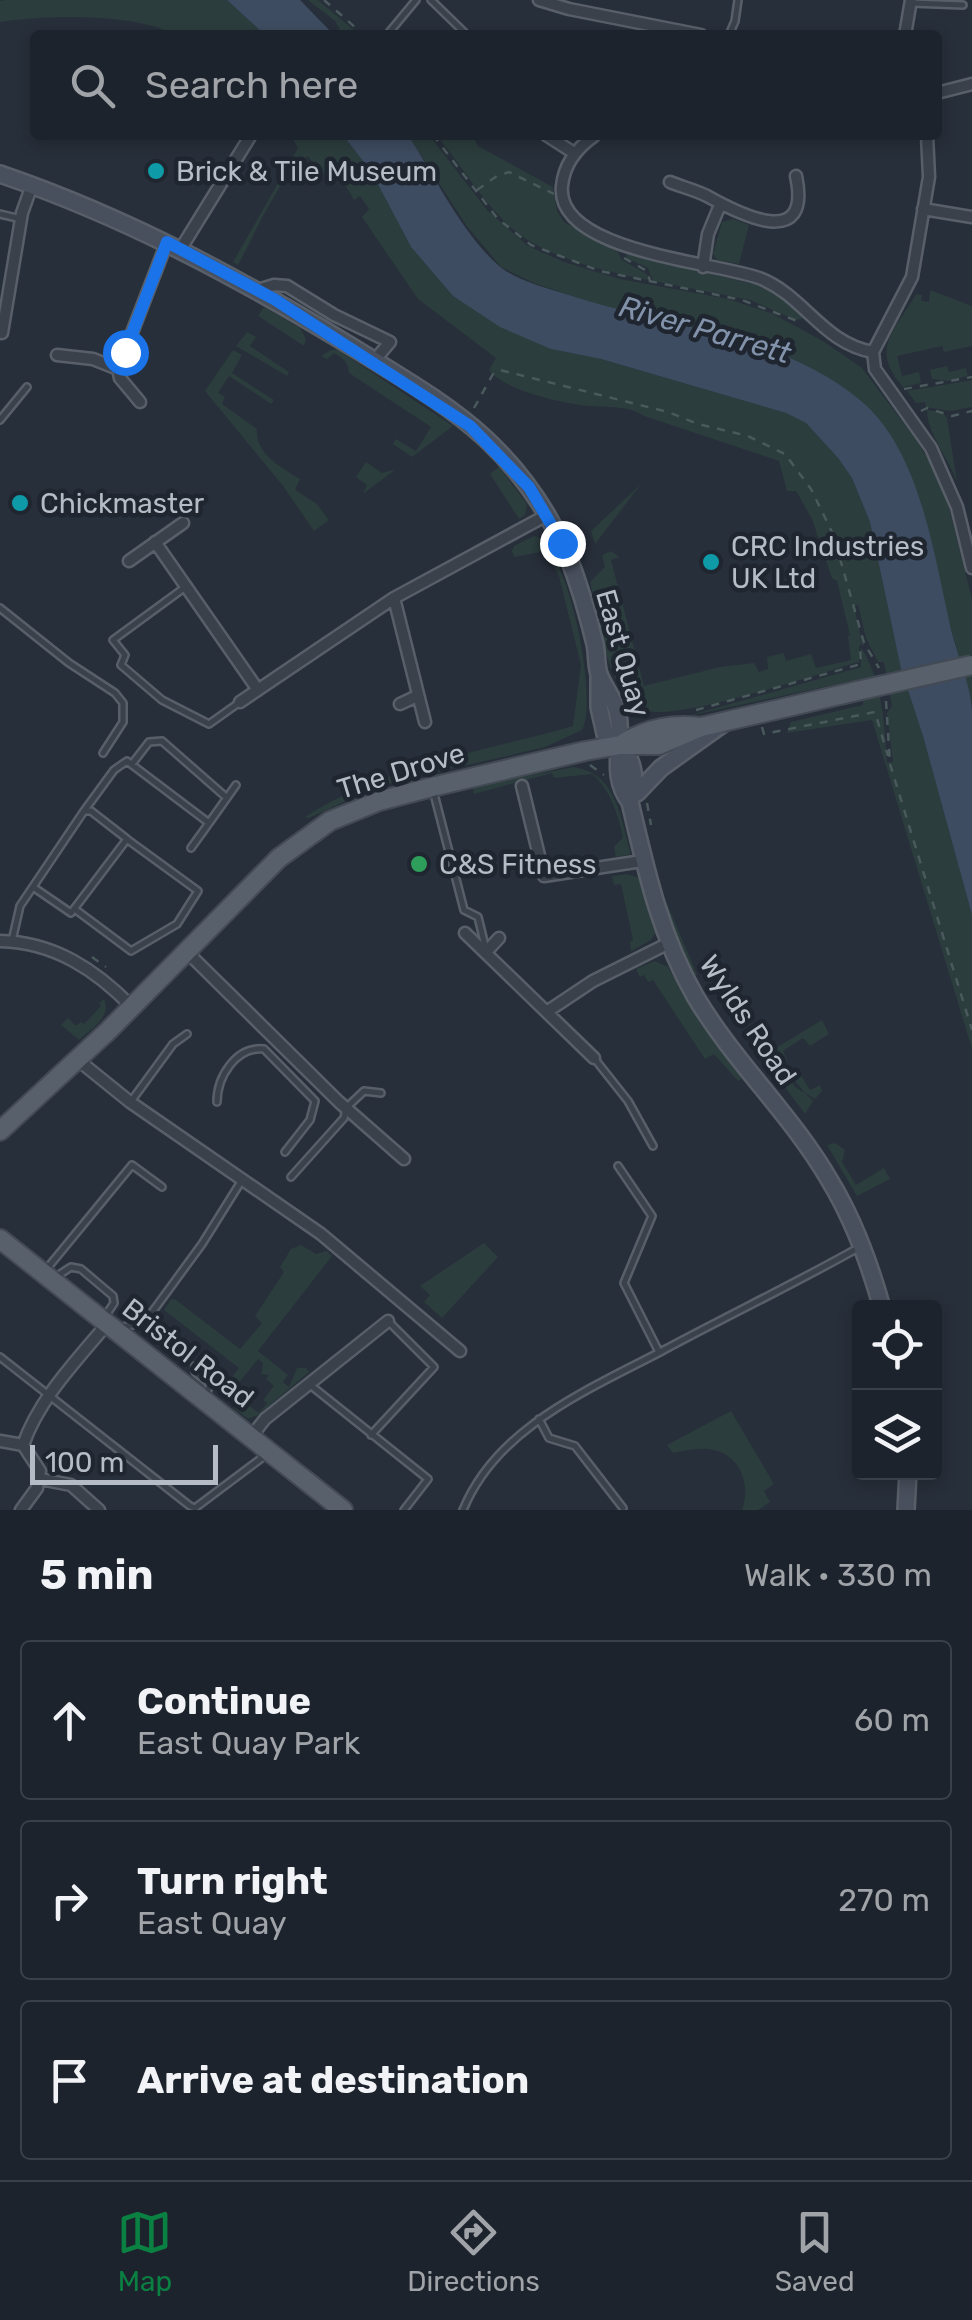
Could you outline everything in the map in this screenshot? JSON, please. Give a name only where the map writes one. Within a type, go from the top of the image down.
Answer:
[{"type":"main road","name":"The Drove","points":[[0,1130],[132,1008],[268,868],[311,833],[362,807],[620,744],[660,745],[694,720],[727,721],[972,665]]},
{"type":"main road","name":"Bristol Road","points":[[0,1239],[343,1510]]},
{"type":"street","points":[[539,0],[569,10],[674,30]]},
{"type":"street","points":[[906,30],[911,1]]},
{"type":"street","points":[[942,92],[972,84]]},
{"type":"street","points":[[140,402],[120,378],[118,369],[174,246],[248,140]]},
{"type":"street","points":[[553,140],[574,154]]},
{"type":"street","points":[[590,140],[574,154],[562,182],[561,196],[571,217],[619,242],[671,260],[761,278],[792,297],[816,324],[862,350],[873,352]]},
{"type":"street","points":[[927,140],[929,177],[909,286],[873,352],[875,369],[910,416],[945,477],[972,568]]},
{"type":"street","name":"East Quay","points":[[0,174],[174,246],[258,290],[374,360],[465,422],[507,460],[547,515],[570,562],[599,675],[618,712],[620,744]]},
{"type":"street","points":[[670,182],[749,217],[778,222],[790,217],[798,205],[796,176]]},
{"type":"street","points":[[2,333],[21,219],[32,185]]},
{"type":"street","points":[[703,266],[708,234],[720,206]]},
{"type":"street","points":[[924,209],[972,217]]},
{"type":"street","points":[[258,290],[274,284],[287,286],[334,315],[390,342],[374,360]]},
{"type":"street","points":[[58,354],[93,359],[118,369]]},
{"type":"street","points":[[240,702],[394,598],[547,515]]},
{"type":"street","points":[[130,561],[182,523]]},
{"type":"street","points":[[156,542],[258,690]]},
{"type":"street","points":[[394,598],[424,722]]},
{"type":"street","points":[[400,704],[417,696]]},
{"type":"street","points":[[630,802],[653,775],[727,721]]},
{"type":"street","name":"Wylds Road","points":[[620,744],[616,768],[623,793],[630,802],[642,861],[682,973],[712,1022],[830,1179],[861,1247],[879,1300]]},
{"type":"street","points":[[522,786],[544,876],[642,861]]},
{"type":"street","points":[[465,934],[594,1058]]},
{"type":"street","points":[[486,952],[499,938]]},
{"type":"street","points":[[6,941],[52,951],[89,967],[132,1008]]},
{"type":"street","points":[[548,1011],[593,981],[669,942]]},
{"type":"street","points":[[187,952],[404,1160]]},
{"type":"street","points":[[78,1060],[130,1102],[340,1248],[460,1351]]},
{"type":"street","points":[[251,1438],[265,1420],[388,1320]]},
{"type":"street","points":[[23,1445],[29,1427],[49,1396],[108,1325]]},
{"type":"street","points":[[0,1441],[23,1445],[40,1470],[40,1478],[21,1510]]},
{"type":"street","points":[[40,1478],[71,1485],[98,1510]]},
{"type":"street","points":[[906,1510],[908,1480]]},
{"type":"lane","points":[[391,30],[416,0]]},
{"type":"lane","points":[[430,0],[462,30]]},
{"type":"lane","points":[[731,30],[738,0]]},
{"type":"lane","points":[[911,1],[964,4]]},
{"type":"lane","points":[[0,214],[21,219]]},
{"type":"lane","points":[[0,420],[27,386]]},
{"type":"lane","points":[[186,586],[113,640],[125,655],[121,664],[162,700],[209,724],[240,702]]},
{"type":"lane","points":[[0,608],[123,703],[122,722],[103,753]]},
{"type":"lane","points":[[132,764],[149,742],[162,741],[227,798]]},
{"type":"lane","points":[[6,941],[20,906],[114,770],[127,760],[209,824]]},
{"type":"lane","points":[[191,848],[236,785]]},
{"type":"lane","points":[[432,787],[464,910],[478,917],[486,952]]},
{"type":"lane","points":[[76,910],[130,951],[177,924],[198,891],[91,811],[84,811]]},
{"type":"lane","points":[[33,887],[72,913],[127,839]]},
{"type":"lane","points":[[130,1102],[173,1044],[187,1034]]},
{"type":"lane","points":[[168,1035],[173,1044]]},
{"type":"lane","points":[[217,1102],[216,1089],[222,1075],[241,1054],[253,1048],[264,1050],[315,1101],[310,1120],[285,1152]]},
{"type":"lane","points":[[594,1058],[628,1101],[653,1146]]},
{"type":"lane","points":[[291,1176],[364,1091],[381,1093]]},
{"type":"lane","points":[[48,1276],[132,1165],[162,1187]]},
{"type":"lane","points":[[618,1166],[652,1216],[624,1283],[658,1352]]},
{"type":"lane","points":[[145,1322],[202,1244],[243,1178]]},
{"type":"lane","points":[[464,1510],[469,1496],[502,1450],[540,1419],[658,1352],[861,1247]]},
{"type":"lane","points":[[48,1276],[71,1267],[81,1269],[114,1296],[108,1325],[145,1322],[173,1343]]},
{"type":"lane","points":[[370,1435],[434,1367],[388,1320]]},
{"type":"lane","points":[[0,1358],[175,1497],[196,1509],[270,1452]]},
{"type":"lane","points":[[196,1366],[194,1372],[210,1384],[204,1400]]},
{"type":"lane","points":[[309,1384],[428,1480],[404,1510]]},
{"type":"lane","points":[[540,1419],[550,1438],[574,1446],[623,1508]]},
{"type":"path","points":[[324,0],[358,30]]},
{"type":"path","points":[[437,140],[497,218],[531,245],[600,271],[742,300],[795,321],[816,324]]},
{"type":"path","points":[[476,191],[509,172],[561,196]]},
{"type":"path","points":[[619,242],[624,259],[647,271],[650,283]]},
{"type":"path","points":[[465,422],[500,370],[636,403],[748,436],[785,454],[797,468],[841,554],[864,643],[860,647],[861,664],[694,720]]},
{"type":"path","points":[[892,392],[972,377]]},
{"type":"path","points":[[910,416],[926,408],[952,416],[972,411]]},
{"type":"path","points":[[761,725],[764,734],[875,712],[972,1030]]},
{"type":"path","points":[[588,764],[610,782]]},
{"type":"path","points":[[650,792],[647,803],[652,836]]},
{"type":"shaded area","points":[[227,0],[260,30],[163,30],[137,22],[88,17],[0,22],[0,1]]},
{"type":"shaded area","points":[[308,0],[318,0],[354,30],[340,30],[335,21]]},
{"type":"shaded area","points":[[294,140],[347,140],[372,173],[411,247],[453,296],[551,349],[601,359],[786,413],[806,423],[838,458],[852,478],[870,522],[901,669],[972,915],[972,1049],[872,720],[787,733],[791,722],[863,705],[861,679],[684,717],[861,667],[861,647],[878,689],[887,762],[893,762],[887,713],[892,706],[884,662],[878,662],[866,638],[858,605],[854,606],[862,643],[859,647],[859,662],[691,708],[666,712],[640,708],[620,687],[608,658],[590,582],[605,567],[602,555],[611,551],[619,557],[611,560],[644,686],[720,667],[754,663],[759,672],[768,669],[767,657],[784,653],[786,661],[811,654],[816,668],[851,660],[850,635],[837,581],[832,578],[812,519],[796,491],[787,491],[779,461],[632,410],[551,399],[497,377],[489,370],[496,358],[418,299],[362,217],[369,209],[360,196],[354,200],[333,164],[319,178],[307,175],[314,165],[308,156],[297,166],[268,207],[238,265],[233,262],[298,148]]},
{"type":"shaded area","points":[[411,140],[433,140],[487,210],[528,246],[620,279],[728,299],[771,313],[862,368],[917,441],[947,500],[972,599],[972,706],[908,469],[711,332],[607,308],[534,283],[501,267],[466,225]]},
{"type":"shaded area","points":[[440,140],[475,140],[478,146],[553,187],[557,211],[564,222],[617,250],[622,260],[647,274],[648,280],[552,253],[518,233],[486,201]]},
{"type":"shaded area","points":[[733,219],[749,225],[739,264],[717,260],[713,254],[722,222]]},
{"type":"shaded area","points":[[627,253],[765,287],[804,318],[796,320],[750,300],[653,281],[648,268],[626,258]]},
{"type":"shaded area","points":[[930,290],[972,306],[972,346],[944,352],[942,346],[897,356],[902,376],[919,372],[921,383],[903,387],[888,362],[889,340],[916,294],[922,295],[921,301],[929,302]]},
{"type":"shaded area","points":[[264,307],[300,328],[306,339],[304,346],[258,316]]},
{"type":"shaded area","points":[[247,332],[256,337],[250,346],[289,372],[287,376],[236,346]]},
{"type":"shaded area","points":[[233,350],[242,355],[232,373],[274,400],[271,404],[229,376],[218,393],[225,397],[222,404],[257,429],[265,453],[300,479],[295,490],[317,504],[329,520],[314,531],[283,486],[205,391]]},
{"type":"shaded area","points":[[338,350],[453,426],[412,457],[393,444],[396,439],[416,451],[431,427],[349,373],[346,363],[334,353],[327,359],[321,356]]},
{"type":"shaded area","points":[[947,366],[949,372],[966,368],[968,376],[948,381],[932,379],[930,370]]},
{"type":"shaded area","points":[[972,380],[972,407],[950,411],[926,407],[925,402],[916,403],[907,391]]},
{"type":"shaded area","points":[[927,410],[942,412],[947,418],[957,482],[930,427]]},
{"type":"shaded area","points":[[366,462],[382,473],[396,469],[363,494],[367,485],[356,477]]},
{"type":"shaded area","points":[[499,467],[527,504],[525,515],[519,519],[490,474]]},
{"type":"shaded area","points":[[641,484],[595,544],[591,531]]},
{"type":"shaded area","points":[[534,536],[547,545],[558,565],[577,625],[586,688],[582,730],[545,747],[378,786],[305,817],[400,773],[573,726],[581,665],[559,576],[546,551],[514,557],[512,551],[514,546]]},
{"type":"shaded area","points":[[573,767],[588,771],[599,778],[608,787],[631,854],[616,857],[614,847],[623,837],[619,820],[608,794],[592,774],[554,778],[552,773],[474,794],[473,787]]},
{"type":"shaded area","points":[[627,874],[639,878],[656,931],[651,940],[631,951],[633,940],[621,884],[614,885],[612,876]]},
{"type":"shaded area","points":[[666,901],[697,975],[692,975],[674,939]]},
{"type":"shaded area","points":[[655,961],[668,967],[700,1023],[742,1079],[738,1081],[714,1054],[705,1059],[653,980],[648,982],[644,975],[640,977],[636,969]]},
{"type":"shaded area","points":[[104,999],[103,1017],[79,1040],[61,1025],[68,1018],[76,1026],[84,1024]]},
{"type":"shaded area","points":[[822,1020],[829,1034],[810,1046],[803,1038],[783,1051],[787,1060],[772,1069],[764,1060],[777,1052],[776,1048]]},
{"type":"shaded area","points":[[796,1068],[810,1090],[820,1085],[822,1091],[815,1099],[788,1073]]},
{"type":"shaded area","points":[[787,1074],[795,1087],[813,1101],[805,1114],[779,1079]]},
{"type":"shaded area","points":[[835,1143],[845,1150],[842,1162],[856,1185],[884,1168],[890,1179],[857,1196],[827,1145]]},
{"type":"shaded area","points":[[484,1243],[498,1257],[442,1318],[424,1302],[430,1295],[420,1286]]},
{"type":"shaded area","points":[[301,1245],[316,1254],[327,1251],[332,1256],[258,1351],[288,1375],[283,1382],[289,1387],[297,1368],[309,1372],[258,1415],[248,1419],[234,1408],[232,1400],[238,1398],[259,1413],[274,1386],[266,1379],[269,1375],[261,1374],[263,1363],[258,1359],[228,1396],[221,1398],[219,1393],[239,1368],[164,1310],[171,1299],[176,1300],[240,1349],[262,1323],[255,1316],[284,1272],[280,1267],[291,1249]]},
{"type":"shaded area","points":[[731,1411],[774,1484],[764,1491],[770,1502],[758,1510],[742,1510],[743,1479],[727,1455],[703,1449],[673,1453],[667,1445]]},
{"type":"water","points":[[227,0],[300,0],[329,30],[260,30]]},
{"type":"water","name":"River Parrett","points":[[347,140],[411,140],[473,237],[499,266],[514,276],[606,306],[720,334],[794,360],[860,400],[881,421],[898,447],[922,506],[971,699],[972,915],[901,669],[870,522],[852,478],[838,458],[806,423],[786,413],[601,359],[551,349],[500,327],[453,296],[411,247],[372,173]]},
{"type":"place","name":"Brick & Tile Museum","points":[[156,171]]},
{"type":"place","name":"Chickmaster","points":[[20,503]]},
{"type":"place","name":"CRC Industries UK Ltd","points":[[711,562]]},
{"type":"place","name":"C&S Fitness","points":[[419,864]]},
{"type":"route","points":[[125,352],[167,242],[274,299],[451,411],[507,460],[529,487],[562,543]]}]
